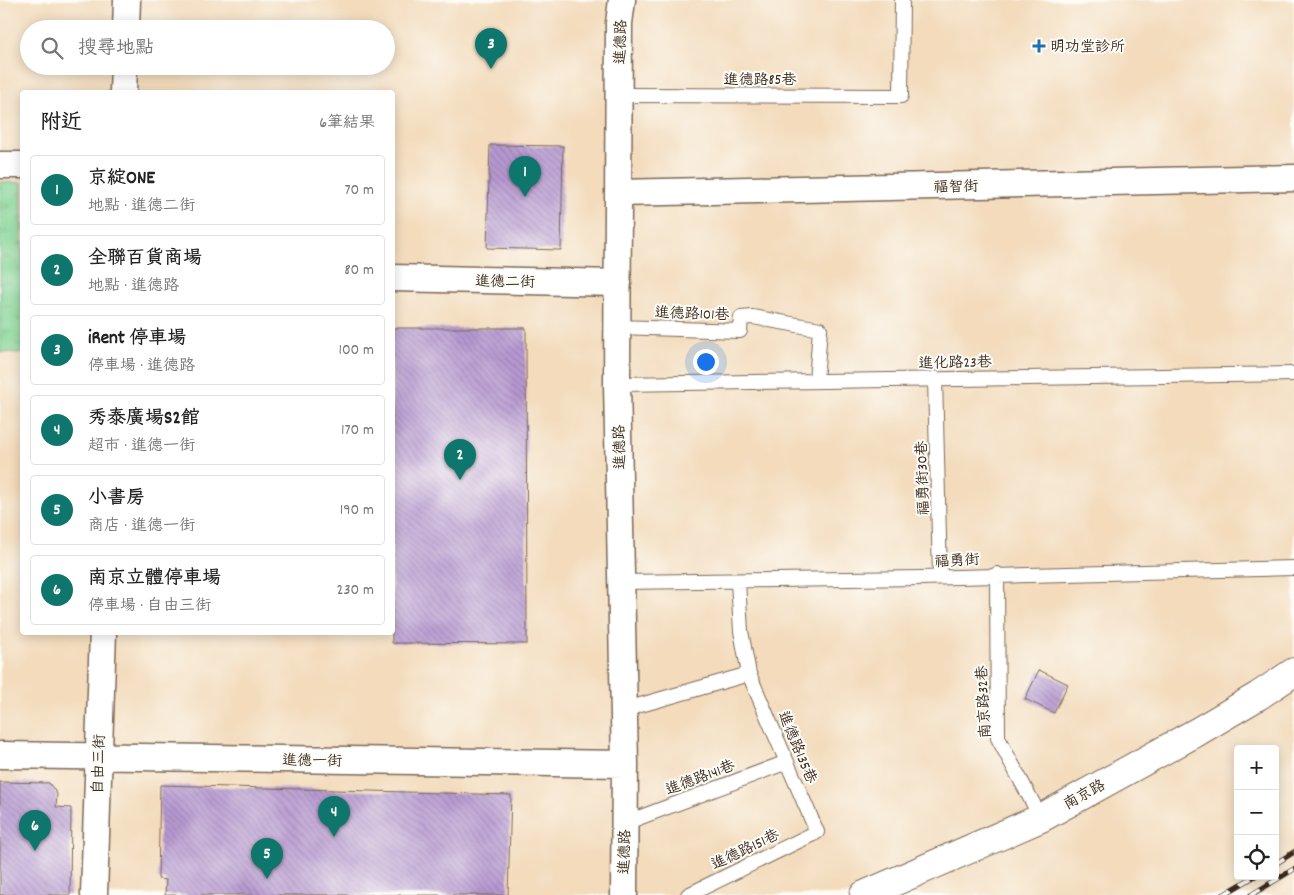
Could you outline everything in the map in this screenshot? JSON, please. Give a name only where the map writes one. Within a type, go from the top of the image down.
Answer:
[{"type":"street","points":[[126,20],[127,0]]},
{"type":"street","name":"進德路","points":[[622,0],[619,23],[617,384],[625,764],[624,895]]},
{"type":"street","points":[[123,90],[124,75]]},
{"type":"street","points":[[0,165],[20,165]]},
{"type":"street","name":"福智街","points":[[618,193],[1294,178]]},
{"type":"street","name":"進德二街","points":[[395,278],[618,283]]},
{"type":"street","name":"自由三街","points":[[94,895],[103,635]]},
{"type":"street","name":"南京路","points":[[864,895],[1041,818],[1197,732],[1294,672]]},
{"type":"street","name":"進德一街","points":[[0,755],[625,764]]},
{"type":"lane","name":"進德路85巷","points":[[619,95],[901,96],[902,0]]},
{"type":"lane","name":"進德路101巷","points":[[617,327],[740,331],[741,318],[753,317],[820,329],[816,381]]},
{"type":"lane","name":"進化路23巷","points":[[617,384],[1294,374]]},
{"type":"lane","name":"福勇街30巷","points":[[935,378],[940,577]]},
{"type":"lane","name":"福勇街","points":[[621,582],[738,582],[1294,568]]},
{"type":"lane","name":"南京路32巷","points":[[997,574],[998,738],[1041,818]]},
{"type":"lane","name":"進德路135巷","points":[[738,582],[741,631],[749,674],[817,832]]},
{"type":"lane","points":[[623,710],[749,674]]},
{"type":"lane","name":"進德路141巷","points":[[625,823],[787,762]]},
{"type":"lane","name":"進德路151巷","points":[[688,895],[817,832]]},
{"type":"green space","points":[[0,182],[20,183],[20,353],[0,352]]},
{"type":"building","points":[[490,145],[563,146],[561,250],[487,248]]},
{"type":"building","points":[[395,328],[526,328],[527,644],[392,643],[392,635],[395,635]]},
{"type":"building","points":[[1039,670],[1068,684],[1054,713],[1025,699]]},
{"type":"building","points":[[0,782],[49,783],[57,794],[56,807],[71,808],[70,895],[0,895]]},
{"type":"building","points":[[160,785],[511,795],[508,895],[165,895],[166,880],[158,879]]},
{"type":"railway","points":[[1279,861],[1294,852]]},
{"type":"railway","points":[[1251,895],[1294,869]]},
{"type":"railway","points":[[1223,895],[1248,880]]},
{"type":"place","name":"明功堂診所","points":[[1039,46]]},
{"type":"place","name":"iRent 停車場","points":[[491,69]]},
{"type":"place","name":"京綻ONE","points":[[525,197]]},
{"type":"place","name":"全聯百貨商場","points":[[460,480]]},
{"type":"place","name":"秀泰廣場S2館","points":[[334,837]]},
{"type":"place","name":"南京立體停車場","points":[[35,851]]},
{"type":"place","name":"小書房","points":[[267,879]]}]
